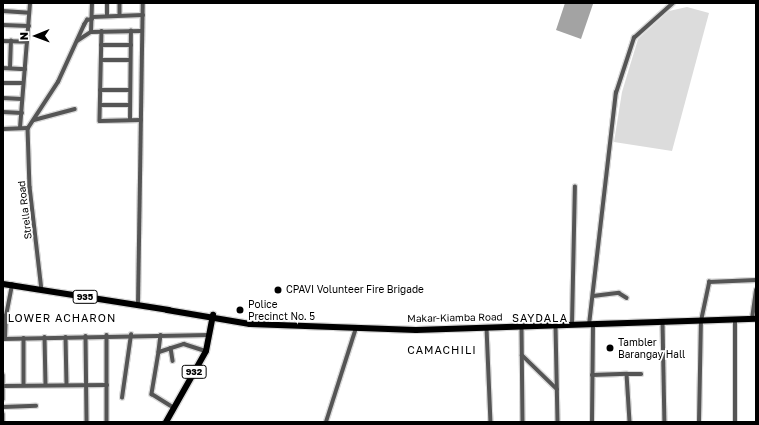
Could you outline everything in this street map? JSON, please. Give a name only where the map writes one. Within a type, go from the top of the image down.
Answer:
[{"type":"main road","name":"Makar-Kiamba Road","points":[[3,284],[138,305],[201,317],[213,316],[226,320],[356,328],[416,330],[754,319]]},
{"type":"main road","name":"Makar-Kiamba Road","points":[[167,310],[274,324]]},
{"type":"main road","name":"932","points":[[166,422],[206,351],[213,316]]},
{"type":"main road","points":[[201,317],[211,331],[226,320]]},
{"type":"street","points":[[20,128],[30,3]]},
{"type":"street","points":[[91,32],[92,3]]},
{"type":"street","points":[[107,3],[107,16]]},
{"type":"street","points":[[120,3],[120,15]]},
{"type":"street","points":[[138,305],[143,3]]},
{"type":"street","points":[[592,422],[591,325],[593,296],[616,93],[626,56],[631,44],[639,32],[673,3]]},
{"type":"street","points":[[3,11],[29,13]]},
{"type":"street","points":[[3,129],[28,128],[60,78],[86,21],[92,18],[107,16],[143,15]]},
{"type":"street","points":[[3,25],[29,26]]},
{"type":"street","points":[[102,31],[100,90],[101,122],[142,120]]},
{"type":"street","points":[[130,120],[131,31]]},
{"type":"street","points":[[77,40],[91,32],[142,31]]},
{"type":"street","points":[[3,41],[27,42]]},
{"type":"street","points":[[10,68],[11,41]]},
{"type":"street","points":[[101,45],[131,45]]},
{"type":"street","points":[[101,60],[130,60]]},
{"type":"street","points":[[3,68],[25,69]]},
{"type":"street","points":[[3,83],[23,83]]},
{"type":"street","points":[[100,90],[130,90]]},
{"type":"street","points":[[3,98],[22,99]]},
{"type":"street","points":[[100,105],[130,105]]},
{"type":"street","points":[[34,120],[75,109]]},
{"type":"street","points":[[3,112],[22,113]]},
{"type":"street","name":"Strella Road","points":[[28,128],[30,186],[42,290]]},
{"type":"street","points":[[572,325],[575,187]]},
{"type":"street","points":[[699,422],[701,321],[709,282],[756,280]]},
{"type":"street","points":[[12,285],[4,339],[107,335],[161,335],[211,331]]},
{"type":"street","points":[[754,319],[756,290]]},
{"type":"street","points":[[593,296],[619,293],[627,298]]},
{"type":"street","points":[[3,304],[8,304]]},
{"type":"street","points":[[735,320],[735,422]]},
{"type":"street","points":[[663,322],[665,422]]},
{"type":"street","points":[[556,326],[558,422]]},
{"type":"street","points":[[522,327],[523,422]]},
{"type":"street","points":[[326,422],[356,328]]},
{"type":"street","points":[[488,328],[491,422]]},
{"type":"street","points":[[107,335],[107,422]]},
{"type":"street","points":[[122,398],[131,335]]},
{"type":"street","points":[[161,335],[152,394],[174,408]]},
{"type":"street","points":[[86,336],[87,422]]},
{"type":"street","points":[[45,337],[46,385]]},
{"type":"street","points":[[66,337],[67,385]]},
{"type":"street","points":[[24,338],[24,385]]},
{"type":"street","points":[[159,352],[184,344],[206,351]]},
{"type":"street","points":[[170,348],[173,361]]},
{"type":"street","points":[[522,355],[557,389]]},
{"type":"street","points":[[627,374],[630,422]]},
{"type":"street","points":[[592,375],[641,374]]},
{"type":"street","points":[[3,375],[3,399]]},
{"type":"street","points":[[3,386],[107,385]]},
{"type":"street","points":[[3,407],[36,406]]},
{"type":"street","points":[[3,414],[3,422]]},
{"type":"shaded area","points":[[565,3],[593,4],[581,39],[556,30]]},
{"type":"shaded area","points":[[687,7],[709,13],[672,151],[614,142],[622,92],[638,39],[669,11]]},
{"type":"place","name":"CPAVI Volunteer Fire Brigade","points":[[278,290]]},
{"type":"place","name":"Police Precinct No. 5","points":[[240,310]]},
{"type":"place","name":"Tambler Barangay Hall","points":[[610,348]]},
{"type":"district","name":"LOWER ACHARON","points":[[62,318]]},
{"type":"district","name":"SAYDALA","points":[[540,318]]},
{"type":"district","name":"CAMACHILI","points":[[442,350]]}]
